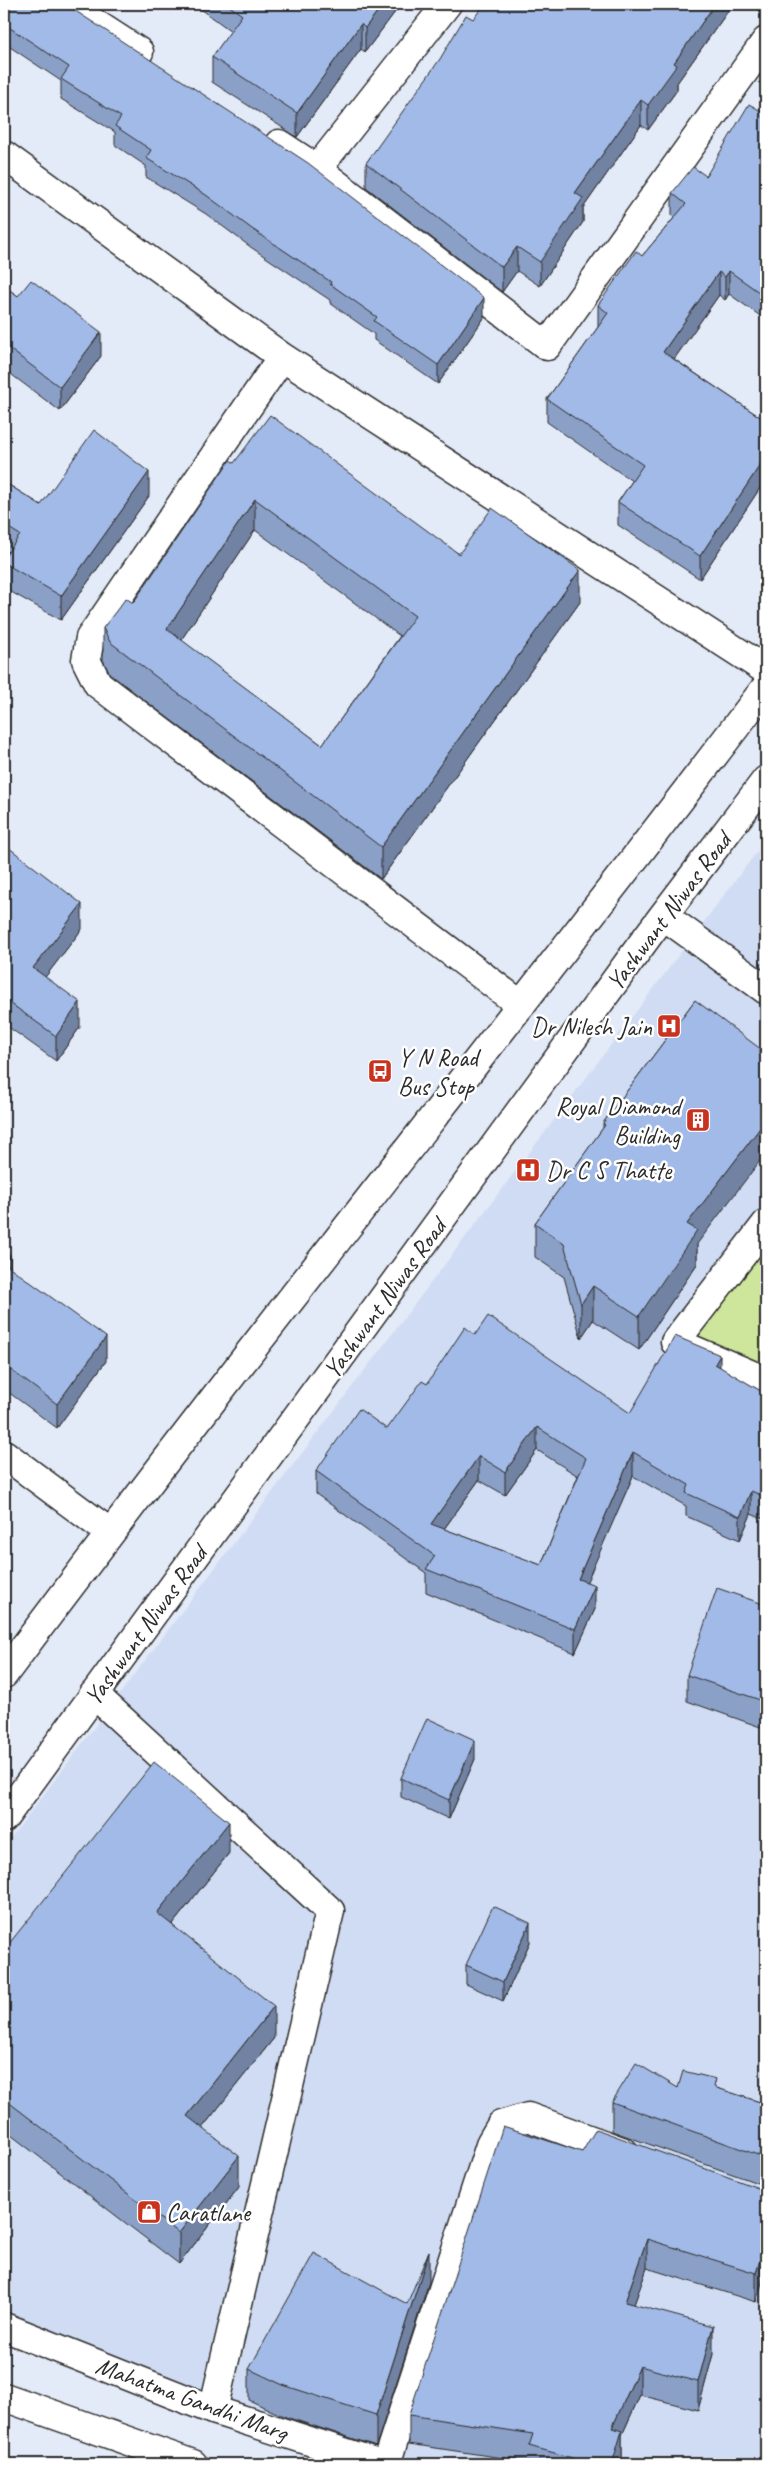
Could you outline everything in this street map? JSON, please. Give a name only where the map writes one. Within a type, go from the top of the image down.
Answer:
[{"type":"street","points":[[65,4],[163,68]]},
{"type":"street","points":[[317,169],[447,4]]},
{"type":"street","points":[[260,132],[317,169],[547,346],[766,41]]},
{"type":"street","points":[[4,155],[282,357],[766,670]]},
{"type":"street","points":[[282,357],[90,638],[86,660],[98,684],[521,1005]]},
{"type":"street","points":[[4,1674],[110,1532],[606,898],[766,687]]},
{"type":"street","name":"Yashwant Niwas Road","points":[[4,1818],[664,916],[766,780]]},
{"type":"street","points":[[664,916],[766,990]]},
{"type":"street","points":[[766,1224],[675,1342],[766,1381]]},
{"type":"street","points":[[4,1454],[110,1532]]},
{"type":"street","points":[[94,1694],[330,1911],[213,2410]]},
{"type":"street","points":[[386,2464],[491,2142],[501,2125],[528,2117],[647,2160]]},
{"type":"street","name":"Mahatma Gandhi Marg","points":[[4,2327],[213,2410],[381,2464]]},
{"type":"street","points":[[4,2397],[194,2464]]},
{"type":"shaded area","points":[[766,840],[766,2464],[374,2464],[4,2315],[4,1847]]},
{"type":"green space","points":[[766,1224],[766,1381],[675,1342]]},
{"type":"building","points":[[4,4],[65,4],[308,163],[484,298],[438,365],[374,321],[377,317],[330,284],[331,282],[252,229],[206,195],[146,158],[151,150],[115,126],[121,117],[61,79],[69,67],[4,24]]},
{"type":"building","points":[[227,4],[383,4],[365,28],[361,24],[297,113],[212,57],[242,15]]},
{"type":"building","points":[[485,4],[715,4],[674,63],[677,65],[648,105],[641,100],[575,193],[583,198],[540,262],[517,247],[502,267],[366,163],[440,59],[466,15],[473,19]]},
{"type":"building","points":[[749,104],[766,114],[766,297],[729,271],[725,277],[719,272],[663,352],[766,421],[766,456],[700,556],[618,502],[643,465],[547,399],[608,313],[598,305],[636,251],[642,256],[686,204],[672,193],[693,167],[706,176]]},
{"type":"building","points":[[31,280],[101,332],[60,387],[4,345],[4,286],[18,296]]},
{"type":"building","points":[[270,415],[459,554],[492,508],[580,570],[381,847],[110,642],[103,628],[126,598],[133,603],[230,460],[234,463]],"holes":[[[255,499],[415,616],[322,745],[167,629]]]},
{"type":"building","points":[[94,430],[149,472],[61,596],[4,563],[4,558],[20,535],[4,525],[4,482],[41,505]]},
{"type":"building","points":[[4,844],[82,904],[33,968],[80,1002],[56,1036],[7,1001],[4,1006]]},
{"type":"building","points":[[695,1000],[766,1053],[766,1120],[687,1224],[697,1230],[639,1316],[593,1286],[581,1304],[564,1244],[535,1223],[605,1125],[603,1123]]},
{"type":"building","points":[[4,1250],[10,1255],[4,1263]]},
{"type":"building","points":[[4,1263],[106,1337],[57,1404],[4,1365]]},
{"type":"building","points":[[488,1316],[630,1413],[675,1336],[720,1355],[715,1364],[766,1394],[766,1497],[751,1491],[740,1517],[686,1493],[689,1485],[633,1452],[578,1579],[595,1585],[575,1629],[426,1569],[435,1556],[316,1471],[359,1409],[387,1429],[422,1381],[427,1384],[465,1327],[475,1335]],"holes":[[[537,1427],[586,1458],[541,1565],[431,1524],[479,1456],[505,1472]]]},
{"type":"building","points":[[717,1588],[766,1605],[766,1702],[687,1675]]},
{"type":"building","points":[[427,1718],[475,1740],[449,1800],[401,1778]]},
{"type":"building","points":[[154,1762],[229,1822],[157,1913],[274,2006],[187,2116],[239,2156],[179,2233],[7,2101],[4,2105],[4,1950]]},
{"type":"building","points":[[493,1906],[530,1923],[503,1982],[466,1965]]},
{"type":"building","points":[[636,2063],[678,2088],[683,2071],[716,2079],[714,2087],[766,2104],[766,2158],[612,2102]]},
{"type":"building","points":[[503,2126],[582,2152],[596,2129],[761,2189],[766,2189],[766,2241],[756,2273],[647,2239],[625,2302],[713,2326],[698,2382],[640,2366],[612,2428],[622,2431],[612,2464],[594,2464],[529,2446],[533,2434],[409,2415]]},
{"type":"building","points":[[429,2251],[376,2415],[283,2385],[249,2369],[314,2253],[407,2304]]},
{"type":"place","name":"Dr Nilesh Jain","points":[[669,1026]]},
{"type":"place","name":"Y N Road Bus Stop","points":[[380,1071]]},
{"type":"place","name":"Royal Diamond Building","points":[[698,1120]]},
{"type":"place","name":"Dr C S Thatte","points":[[528,1170]]},
{"type":"place","name":"Caratlane","points":[[149,2212]]}]
